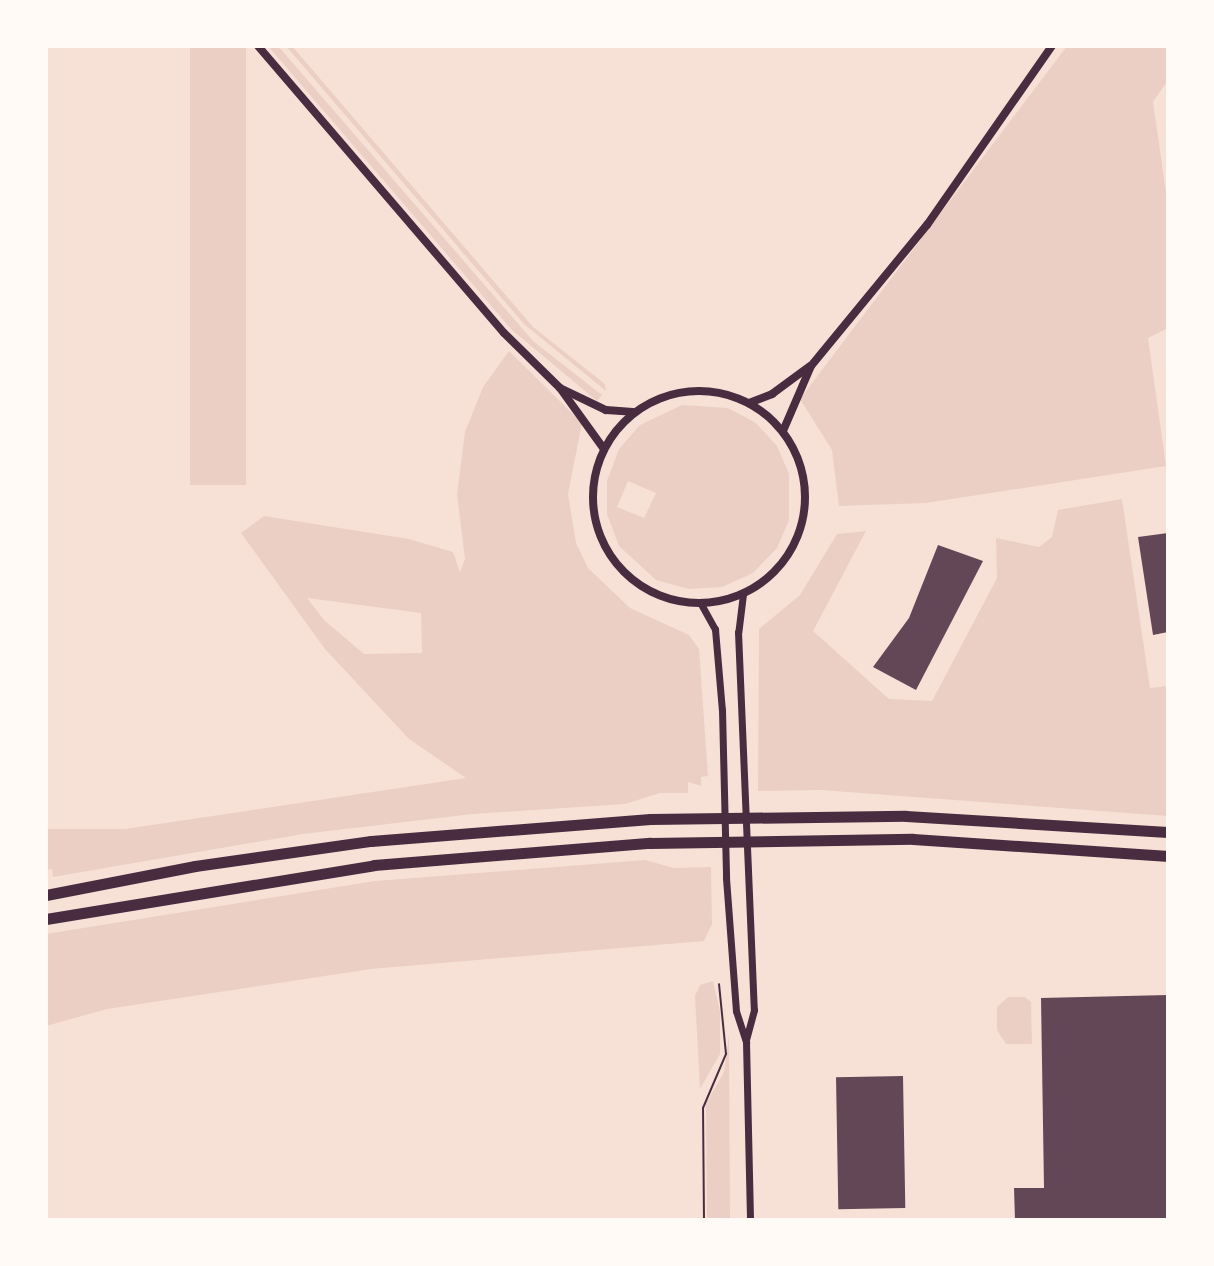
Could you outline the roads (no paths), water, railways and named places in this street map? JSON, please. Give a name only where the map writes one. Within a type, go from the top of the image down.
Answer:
[{"type":"highway","points":[[46,895],[195,866],[371,841],[650,819],[831,815],[1168,832]]},
{"type":"highway","points":[[46,919],[374,865],[650,843],[831,838],[1165,856]]},
{"type":"main road","points":[[258,46],[504,333],[560,388],[604,449]]},
{"type":"main road","points":[[749,403],[772,394],[811,366],[927,225],[1052,46]]},
{"type":"main road","points":[[783,431],[811,366]]},
{"type":"main road","points":[[560,388],[606,410],[634,412],[693,391],[749,403],[783,431],[801,466],[804,514],[780,566],[743,594],[701,604],[644,588],[608,551],[593,502],[604,449],[634,412]]},
{"type":"street","points":[[743,594],[738,632],[754,1010],[746,1042],[750,1220]]},
{"type":"street","points":[[701,604],[715,635],[736,1011],[746,1042]]}]
